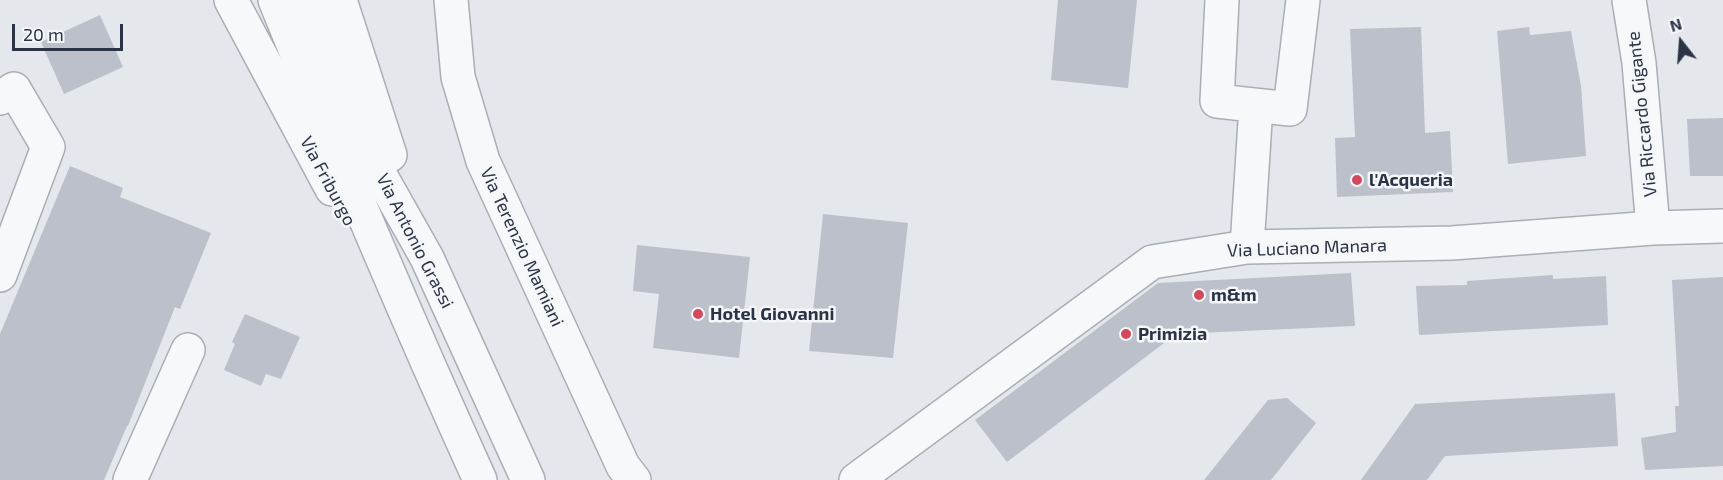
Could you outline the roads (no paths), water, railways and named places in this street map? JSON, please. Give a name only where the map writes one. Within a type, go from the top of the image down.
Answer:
[{"type":"street","name":"Via Friburgo","points":[[231,0],[426,361]]},
{"type":"street","name":"Via Antonio Grassi","points":[[275,0],[351,188],[480,480]]},
{"type":"street","name":"Via Antonio Grassi","points":[[306,0],[340,92],[374,164],[427,258],[528,480]]},
{"type":"street","points":[[340,0],[390,156],[427,258]]},
{"type":"street","name":"Via Terenzio Mamiani","points":[[451,0],[458,77],[483,161],[623,466],[634,480]]},
{"type":"street","points":[[1222,0],[1217,101],[1290,109],[1303,0]]},
{"type":"street","name":"Via Riccardo Gigante","points":[[1629,0],[1639,63],[1653,228]]},
{"type":"street","points":[[0,98],[14,89],[48,147],[0,275]]},
{"type":"street","points":[[1247,247],[1256,106]]},
{"type":"street","name":"Via Luciano Manara","points":[[856,480],[1152,262],[1247,247],[1452,243],[1653,228],[1723,226]]},
{"type":"street","points":[[130,480],[188,350]]},
{"type":"place","name":"l'Acqueria","points":[[1357,180]]},
{"type":"place","name":"m&m","points":[[1199,295]]},
{"type":"place","name":"Hotel Giovanni","points":[[698,314]]},
{"type":"place","name":"Primizia","points":[[1126,334]]}]
